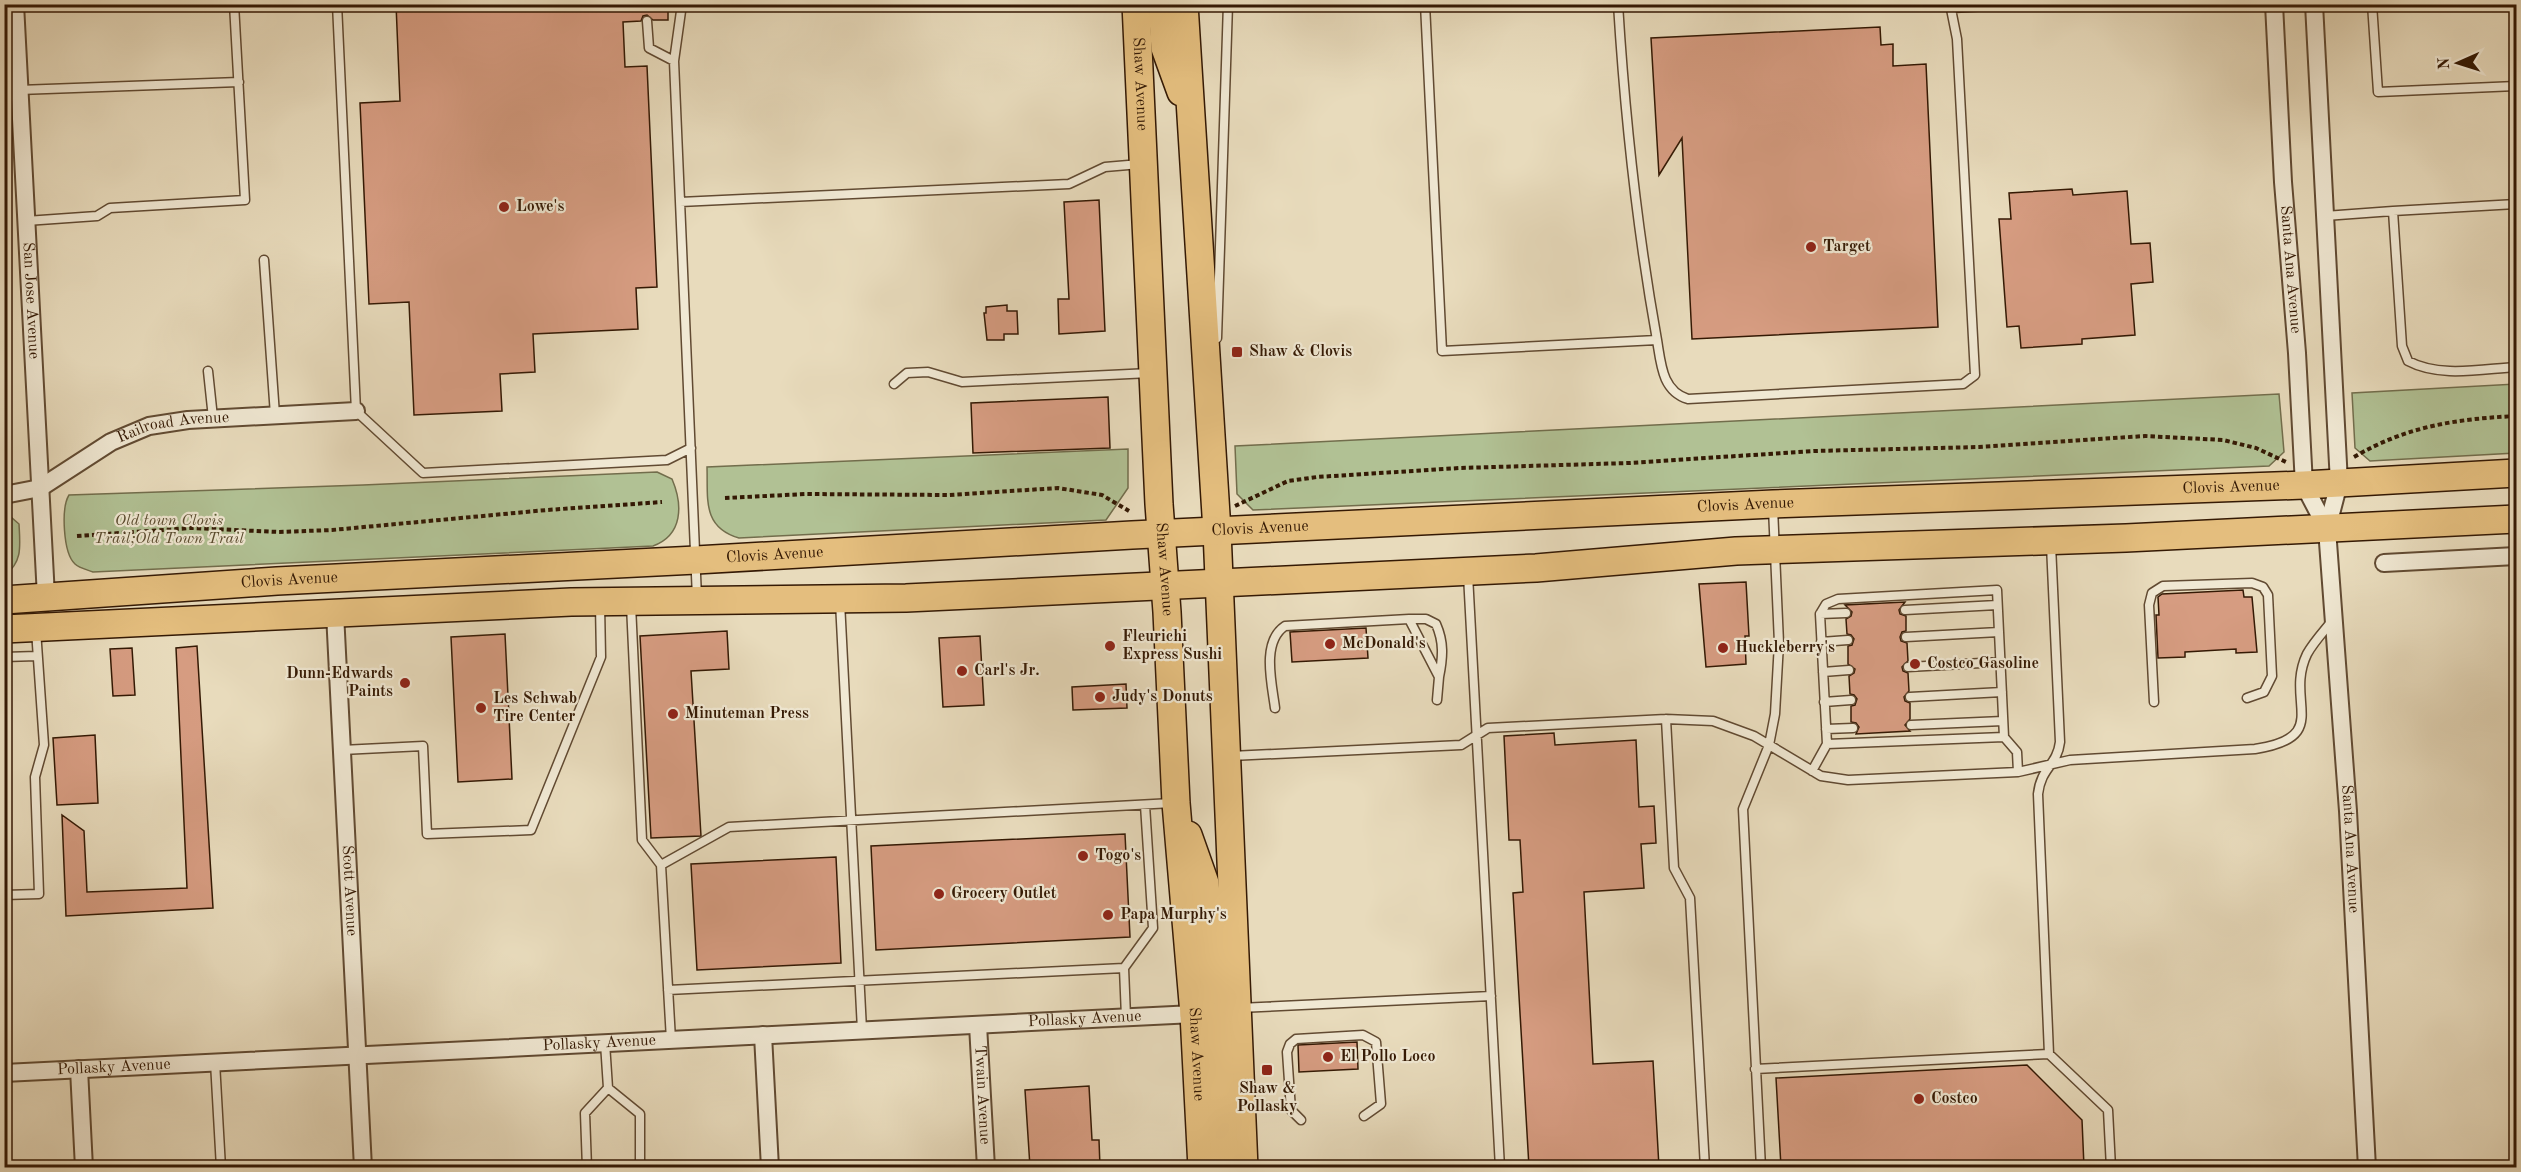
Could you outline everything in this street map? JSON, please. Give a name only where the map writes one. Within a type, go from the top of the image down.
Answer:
[{"type":"main road","name":"Shaw Avenue","points":[[1136,4],[1160,522],[1176,803],[1194,1014],[1202,1167]]},
{"type":"main road","points":[[1162,4],[1165,48],[1191,122]]},
{"type":"main road","points":[[1184,4],[1217,519],[1244,1167]]},
{"type":"main road","name":"Clovis Avenue","points":[[4,600],[277,581],[696,560],[1217,519],[1773,504],[2338,471],[2517,473]]},
{"type":"main road","name":"Clovis Avenue","points":[[4,629],[599,602],[917,597],[1536,568],[1698,553],[1774,549],[2327,529],[2517,519]]},
{"type":"main road","points":[[335,613],[342,604],[353,597],[452,592],[557,567]]},
{"type":"main road","points":[[47,627],[70,610],[154,604],[277,581]]},
{"type":"main road","points":[[4,614],[25,613],[40,606],[46,597]]},
{"type":"main road","points":[[1176,803],[1205,883],[1215,993],[1219,1003],[1236,1009]]},
{"type":"main road","points":[[1194,1014],[1209,1016],[1217,1025],[1225,1167]]},
{"type":"street","name":"San Jose Avenue","points":[[15,4],[46,597]]},
{"type":"street","name":"Santa Ana Avenue","points":[[2274,4],[2283,182],[2297,353],[2303,473],[2327,529]]},
{"type":"street","name":"Santa Ana Avenue","points":[[2314,4],[2338,471],[2327,529],[2348,811],[2367,1167]]},
{"type":"street","name":"Railroad Avenue","points":[[4,495],[40,488],[130,432],[169,422],[356,411]]},
{"type":"street","points":[[2384,562],[2517,556]]},
{"type":"street","name":"Scott Avenue","points":[[335,613],[363,1167]]},
{"type":"street","name":"Pollasky Avenue","points":[[4,1073],[1194,1014]]},
{"type":"street","name":"Twain Avenue","points":[[978,1024],[987,1167]]},
{"type":"street","points":[[763,1035],[770,1167]]},
{"type":"street","points":[[79,1069],[84,1167]]},
{"type":"lane","points":[[26,221],[97,216],[110,208],[245,200],[234,4]]},
{"type":"lane","points":[[337,4],[356,411],[423,473],[667,460],[691,448]]},
{"type":"lane","points":[[682,4],[674,61],[698,601]]},
{"type":"lane","points":[[1217,344],[1228,4]]},
{"type":"lane","points":[[1425,4],[1442,351],[1657,340]]},
{"type":"lane","points":[[1618,4],[1628,143],[1647,288],[1668,385],[1673,392],[1688,399],[1964,384],[1975,375],[1957,39],[1951,6],[2022,4]]},
{"type":"lane","points":[[2372,4],[2378,92],[2517,86]]},
{"type":"lane","points":[[647,21],[649,48],[674,61]]},
{"type":"lane","points":[[19,90],[239,81]]},
{"type":"lane","points":[[680,202],[1069,184],[1105,167],[1144,164]]},
{"type":"lane","points":[[2325,216],[2517,204]]},
{"type":"lane","points":[[2393,211],[2402,346],[2408,361],[2422,369],[2436,371],[2517,367]]},
{"type":"lane","points":[[264,260],[275,415]]},
{"type":"lane","points":[[1213,461],[1216,367]]},
{"type":"lane","points":[[208,371],[213,418]]},
{"type":"lane","points":[[894,384],[907,373],[928,372],[962,382],[1154,373]]},
{"type":"lane","points":[[1761,1167],[1743,809],[1769,745],[1775,714],[1779,643],[1773,504]]},
{"type":"lane","points":[[2051,540],[2060,741],[2057,756],[2042,775],[2038,794],[2049,1054],[2108,1110],[2111,1167]]},
{"type":"lane","points":[[1468,571],[1500,1167]]},
{"type":"lane","points":[[2154,702],[2149,605],[2152,593],[2163,586],[2252,583],[2263,587],[2268,595],[2272,676],[2264,692],[2247,698]]},
{"type":"lane","points":[[1812,771],[1827,744],[1820,614],[1826,604],[1838,599],[1997,590],[2004,737],[2017,752],[2018,772]]},
{"type":"lane","points":[[840,599],[862,1030]]},
{"type":"lane","points":[[631,601],[642,840],[661,865],[671,1040]]},
{"type":"lane","points":[[342,750],[423,746],[427,834],[531,830],[601,657],[599,602]]},
{"type":"lane","points":[[1905,610],[1997,605]]},
{"type":"lane","points":[[1820,614],[1846,613]]},
{"type":"lane","points":[[1275,708],[1270,646],[1277,632],[1285,626],[1426,619],[1436,624],[1442,637],[1443,654],[1437,700]]},
{"type":"lane","points":[[1409,620],[1439,677]]},
{"type":"lane","points":[[1227,756],[1461,745],[1488,728],[1666,719],[1713,721],[1744,731],[1812,771],[1834,779],[1848,780],[2018,772],[2052,764],[2099,758],[2255,748],[2283,743],[2296,735],[2302,720],[2300,679],[2307,654],[2333,620]]},
{"type":"lane","points":[[4,895],[39,894],[34,777],[44,745],[37,656],[47,627]]},
{"type":"lane","points":[[1906,637],[1998,632]]},
{"type":"lane","points":[[1821,642],[1848,640]]},
{"type":"lane","points":[[4,657],[37,656]]},
{"type":"lane","points":[[1908,667],[2000,662]]},
{"type":"lane","points":[[1823,672],[1849,670]]},
{"type":"lane","points":[[1910,697],[2002,692]]},
{"type":"lane","points":[[1824,702],[1851,700]]},
{"type":"lane","points":[[1666,719],[1674,868],[1690,898],[1705,1167]]},
{"type":"lane","points":[[1911,725],[2003,721]]},
{"type":"lane","points":[[1826,729],[1852,728]]},
{"type":"lane","points":[[1827,744],[2004,737]]},
{"type":"lane","points":[[661,865],[729,827],[1176,803]]},
{"type":"lane","points":[[1126,1017],[1124,968],[1153,928],[1145,805]]},
{"type":"lane","points":[[668,990],[1124,968]]},
{"type":"lane","points":[[1236,1009],[1491,996]]},
{"type":"lane","points":[[1301,1120],[1291,1110],[1287,1052],[1290,1044],[1296,1039],[1363,1035],[1376,1042],[1381,1104],[1364,1116]]},
{"type":"lane","points":[[587,1167],[585,1113],[608,1088],[605,1043]]},
{"type":"lane","points":[[1755,1068],[2049,1054]]},
{"type":"lane","points":[[215,1062],[221,1167]]},
{"type":"lane","points":[[608,1088],[640,1114],[640,1167]]},
{"type":"path","points":[[2338,471],[2352,458],[2388,439],[2421,428],[2464,419],[2517,416]]},
{"type":"path","points":[[1217,519],[1288,481],[1317,477],[1441,468],[1629,464],[1779,452],[1979,447],[2145,436],[2223,440],[2256,448],[2303,473]]},
{"type":"path","points":[[725,498],[805,494],[949,495],[1049,488],[1102,495],[1110,498],[1126,511],[1160,522]]},
{"type":"path","points":[[77,536],[191,528],[279,532],[332,530],[662,502]]},
{"type":"green space","points":[[2516,384],[2516,453],[2370,461],[2355,448],[2352,393]]},
{"type":"green space","points":[[2279,394],[2284,452],[2269,466],[1253,510],[1237,494],[1235,446]]},
{"type":"green space","points":[[1128,449],[1128,488],[1106,520],[739,538],[719,527],[713,519],[708,501],[707,467]]},
{"type":"green space","name":"Old town Clovis Trail;Old Town Trail","points":[[657,472],[672,479],[679,509],[675,527],[670,535],[653,546],[93,572],[81,568],[71,558],[64,530],[66,501],[69,495]]},
{"type":"green space","points":[[5,515],[19,524],[20,539],[18,559],[5,575]]},
{"type":"building","points":[[396,4],[668,4],[668,20],[653,20],[647,15],[643,16],[641,21],[623,22],[625,67],[647,66],[657,287],[636,288],[638,329],[533,334],[535,372],[500,374],[502,411],[414,415],[409,302],[369,304],[360,103],[400,101]]},
{"type":"building","name":"Target","points":[[1880,27],[1881,45],[1893,44],[1893,66],[1926,64],[1938,327],[1692,339],[1682,138],[1659,175],[1651,38]]},
{"type":"building","points":[[2072,189],[2073,195],[2127,191],[2131,244],[2150,243],[2153,282],[2131,284],[2135,335],[2082,339],[2082,344],[2021,348],[2019,326],[2007,327],[1999,219],[2011,219],[2009,193]]},
{"type":"building","points":[[1099,200],[1105,331],[1059,334],[1058,299],[1069,299],[1064,202]]},
{"type":"building","points":[[1007,305],[1007,311],[1017,311],[1018,334],[1004,334],[1004,340],[987,340],[984,313],[986,313],[986,307]]},
{"type":"building","points":[[1108,397],[1110,448],[973,453],[971,403]]},
{"type":"building","points":[[1746,582],[1749,636],[1745,636],[1746,664],[1706,667],[1699,584]]},
{"type":"building","points":[[2243,590],[2244,597],[2252,597],[2257,652],[2236,653],[2236,649],[2185,652],[2185,657],[2158,658],[2156,615],[2159,615],[2158,597],[2162,594]]},
{"type":"building","points":[[1905,602],[1899,610],[1900,614],[1906,616],[1906,631],[1902,632],[1900,637],[1901,641],[1907,643],[1908,661],[1902,667],[1903,671],[1908,673],[1909,691],[1904,697],[1905,701],[1910,703],[1910,719],[1905,725],[1910,731],[1856,734],[1859,727],[1856,723],[1851,722],[1851,706],[1855,705],[1857,699],[1850,694],[1849,676],[1854,673],[1855,669],[1848,664],[1848,646],[1852,645],[1854,639],[1847,634],[1846,619],[1851,616],[1852,612],[1845,605]]},
{"type":"building","points":[[1366,628],[1368,658],[1292,662],[1290,632]]},
{"type":"building","points":[[727,631],[729,669],[691,671],[701,836],[651,838],[640,636]]},
{"type":"building","name":"Les Schwab Tire Center","points":[[505,634],[512,779],[458,782],[451,637]]},
{"type":"building","name":"Carl's Jr.","points":[[980,636],[984,705],[943,707],[939,638]]},
{"type":"building","points":[[197,646],[213,908],[66,916],[62,815],[84,831],[87,892],[187,888],[176,648]]},
{"type":"building","points":[[132,648],[135,695],[113,696],[110,649]]},
{"type":"building","name":"Judy's Donuts","points":[[1126,684],[1127,708],[1073,710],[1072,687]]},
{"type":"building","points":[[1554,733],[1555,745],[1636,740],[1639,807],[1654,806],[1656,843],[1641,844],[1644,888],[1584,892],[1593,1064],[1653,1061],[1659,1167],[1529,1167],[1513,893],[1523,892],[1520,840],[1509,840],[1504,736]]},
{"type":"building","points":[[95,735],[98,803],[57,805],[53,738]]},
{"type":"building","points":[[1125,834],[1130,937],[876,950],[871,846]]},
{"type":"building","points":[[836,857],[841,963],[697,970],[691,864]]},
{"type":"building","points":[[1357,1042],[1358,1069],[1299,1072],[1298,1045]]},
{"type":"building","name":"Costco","points":[[2027,1065],[2082,1120],[2084,1167],[1781,1167],[1776,1078]]},
{"type":"building","points":[[1089,1086],[1092,1140],[1099,1140],[1100,1167],[1030,1167],[1025,1090]]},
{"type":"place","name":"Lowe's","points":[[504,207]]},
{"type":"place","name":"Target","points":[[1811,247]]},
{"type":"place","name":"Shaw & Clovis","points":[[1237,352]]},
{"type":"place","name":"McDonald's","points":[[1330,644]]},
{"type":"place","name":"Fleurichi Express Sushi","points":[[1110,646]]},
{"type":"place","name":"Huckleberry's","points":[[1723,648]]},
{"type":"place","name":"Costco Gasoline","points":[[1915,664]]},
{"type":"place","name":"Carl's Jr.","points":[[962,671]]},
{"type":"place","name":"Dunn-Edwards Paints","points":[[405,683]]},
{"type":"place","name":"Judy's Donuts","points":[[1100,697]]},
{"type":"place","name":"Les Schwab Tire Center","points":[[481,708]]},
{"type":"place","name":"Minuteman Press","points":[[673,714]]},
{"type":"place","name":"Togo's","points":[[1083,856]]},
{"type":"place","name":"Grocery Outlet","points":[[939,894]]},
{"type":"place","name":"Papa Murphy's","points":[[1108,915]]},
{"type":"place","name":"El Pollo Loco","points":[[1328,1057]]},
{"type":"place","name":"Shaw & Pollasky","points":[[1267,1070]]},
{"type":"place","name":"Costco","points":[[1919,1099]]}]
